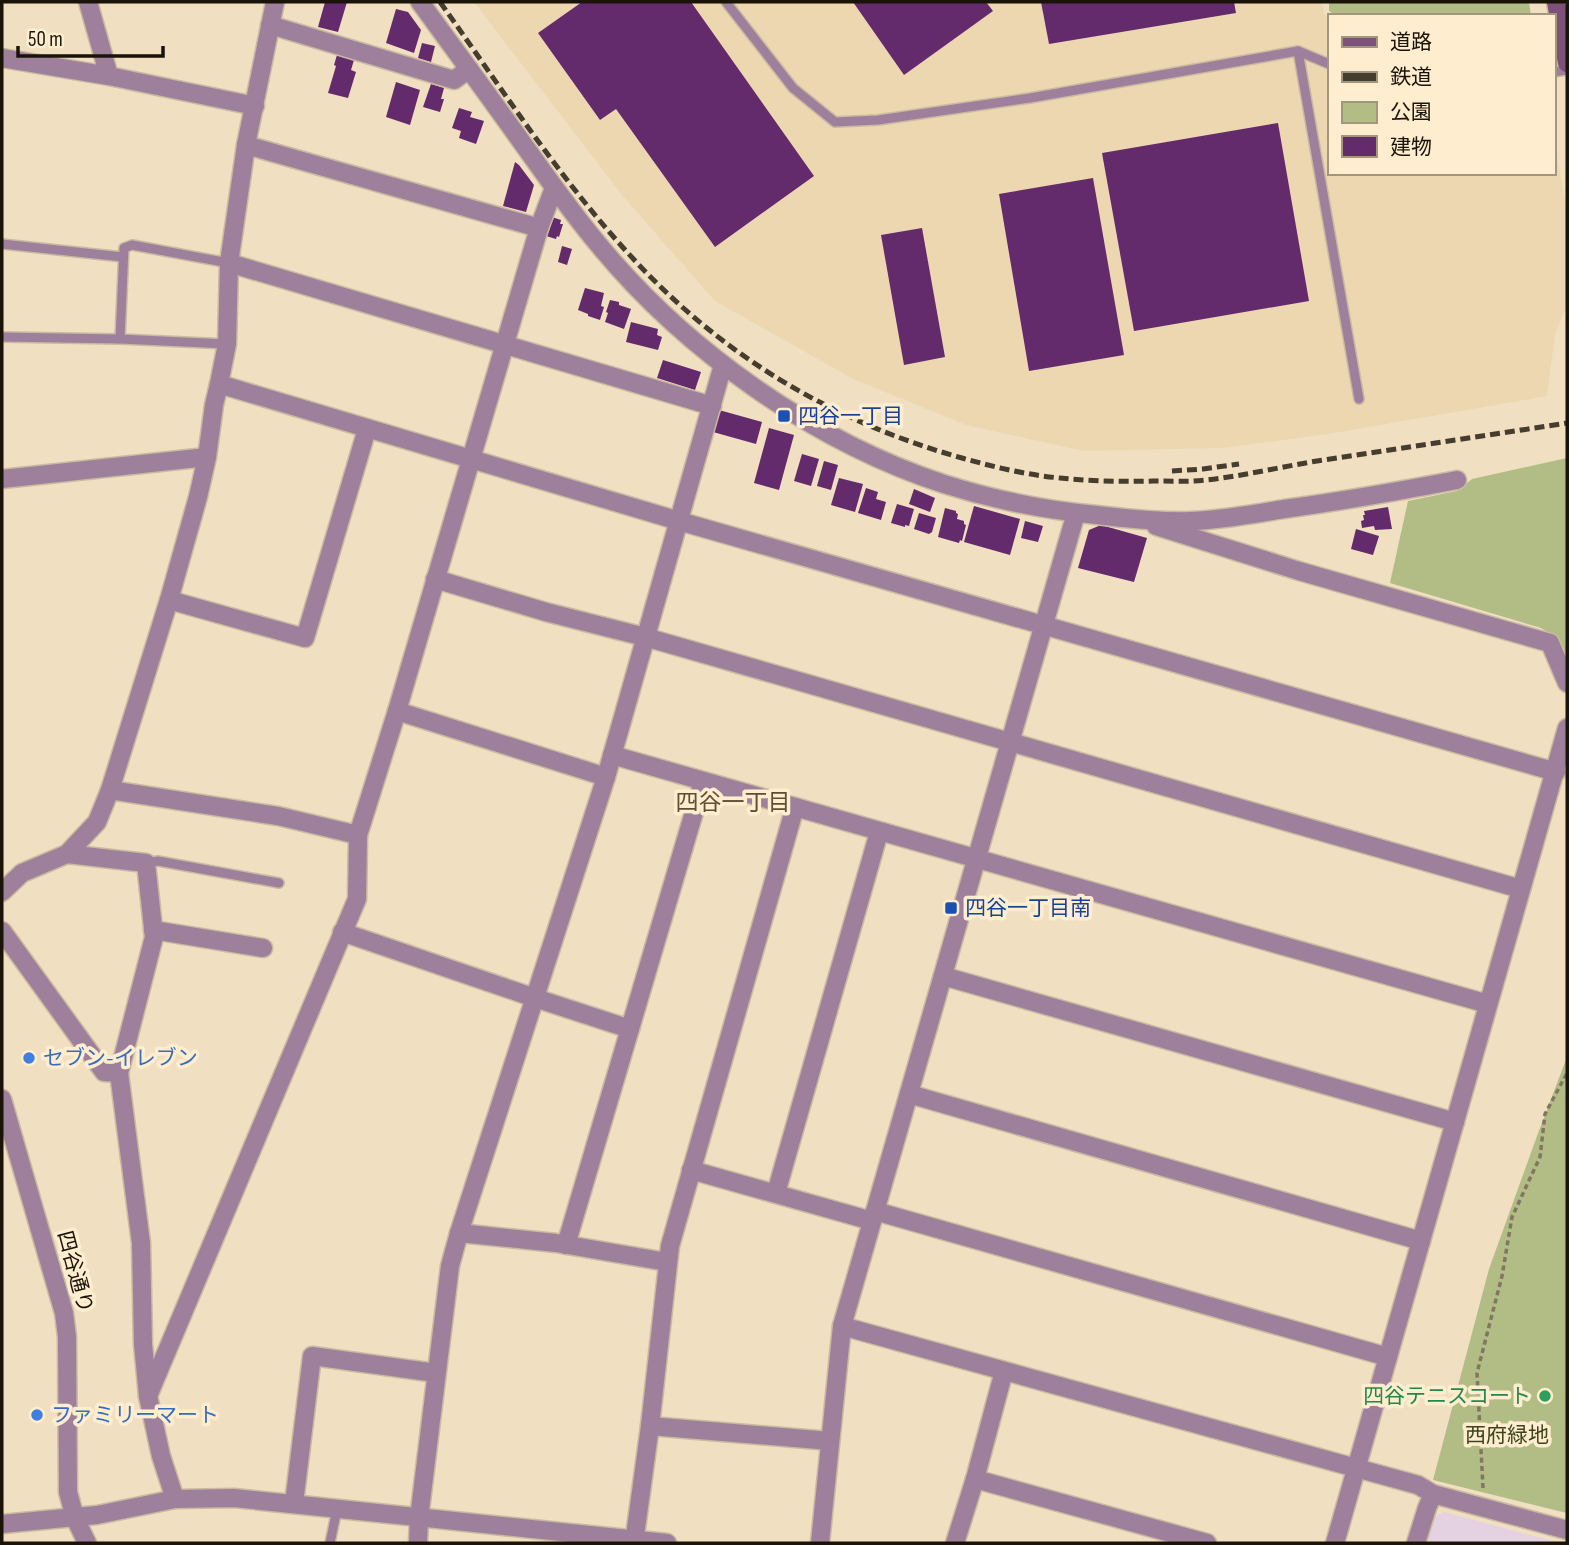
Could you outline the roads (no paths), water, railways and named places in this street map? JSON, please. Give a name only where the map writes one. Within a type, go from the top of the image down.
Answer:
[{"type":"street","points":[[89,2],[109,76]]},
{"type":"street","points":[[2,892],[22,873],[66,854],[97,822],[110,790],[169,600],[207,457],[214,405],[227,344],[229,263],[246,145],[275,2]]},
{"type":"street","points":[[419,2],[554,188],[598,245],[640,290],[723,365],[795,414],[853,447],[944,484],[1006,501],[1138,521],[1192,521],[1241,516],[1457,481]]},
{"type":"street","points":[[1556,2],[1567,63]]},
{"type":"street","points":[[270,25],[454,80],[469,69]]},
{"type":"street","points":[[2,58],[109,76],[255,106]]},
{"type":"street","points":[[246,145],[539,228]]},
{"type":"street","points":[[148,1396],[357,899],[358,835],[539,228],[554,188]]},
{"type":"street","points":[[229,263],[712,406]]},
{"type":"street","points":[[418,1543],[450,1266],[606,776],[723,365]]},
{"type":"street","points":[[219,384],[680,521],[1556,772]]},
{"type":"street","points":[[169,600],[305,638],[366,429]]},
{"type":"street","points":[[2,479],[207,457]]},
{"type":"street","points":[[820,1543],[842,1326],[1076,513]]},
{"type":"street","points":[[1138,521],[1299,571],[1550,643],[1567,683]]},
{"type":"street","points":[[435,579],[1521,889]]},
{"type":"street","points":[[397,711],[606,776]]},
{"type":"street","points":[[1335,1543],[1567,728]]},
{"type":"street","points":[[612,755],[1488,1004]]},
{"type":"street","points":[[566,1245],[703,782]]},
{"type":"street","points":[[110,790],[278,816],[358,835]]},
{"type":"street","points":[[635,1542],[670,1246],[795,807]]},
{"type":"street","points":[[776,1193],[879,832]]},
{"type":"street","points":[[66,854],[146,863],[154,937],[119,1073],[141,1242],[143,1344],[148,1396],[161,1456],[175,1499]]},
{"type":"street","points":[[153,930],[263,948]]},
{"type":"street","points":[[2,931],[104,1072],[119,1073]]},
{"type":"street","points":[[342,932],[630,1029]]},
{"type":"street","points":[[943,976],[1455,1122]]},
{"type":"street","points":[[909,1094],[1421,1241]]},
{"type":"street","name":"四谷通り","points":[[2,1099],[64,1313],[67,1337],[68,1492],[75,1518],[87,1543]]},
{"type":"street","points":[[691,1170],[874,1216],[1388,1357]]},
{"type":"street","points":[[459,1233],[566,1245],[667,1262]]},
{"type":"street","points":[[842,1326],[1418,1485],[1433,1494],[1567,1530]]},
{"type":"street","points":[[294,1503],[312,1356],[436,1373]]},
{"type":"street","points":[[955,1543],[1004,1371]]},
{"type":"street","points":[[650,1426],[830,1441]]},
{"type":"street","points":[[975,1479],[1207,1543]]},
{"type":"street","points":[[1416,1543],[1433,1494]]},
{"type":"street","points":[[2,1524],[97,1515],[175,1499],[234,1498],[635,1542],[667,1543]]},
{"type":"lane","points":[[726,2],[793,88],[835,122],[878,120],[1030,98],[1298,51],[1328,64]]},
{"type":"lane","points":[[1298,51],[1359,399]]},
{"type":"lane","points":[[2,244],[123,257]]},
{"type":"lane","points":[[120,339],[124,248],[132,245],[229,263]]},
{"type":"lane","points":[[2,337],[227,344]]},
{"type":"lane","points":[[146,863],[158,861],[279,883]]},
{"type":"lane","points":[[330,1543],[337,1509]]},
{"type":"railway","points":[[440,2],[577,192],[601,223],[662,289],[700,322],[779,379],[867,425],[913,443],[986,465],[1048,477],[1106,481],[1193,481],[1567,423]]},
{"type":"railway","points":[[1172,471],[1239,464]]},
{"type":"place","name":"四谷一丁目","points":[[784,416]]},
{"type":"place","name":"四谷一丁目南","points":[[951,908]]},
{"type":"place","name":"セブン-イレブン","points":[[29,1058]]},
{"type":"place","name":"四谷テニスコート","points":[[1545,1396]]},
{"type":"place","name":"ファミリーマート","points":[[37,1415]]},
{"type":"district","name":"四谷一丁目","points":[[733,803]]},
{"type":"park label","name":"西府緑地","points":[[1507,1435]]}]
